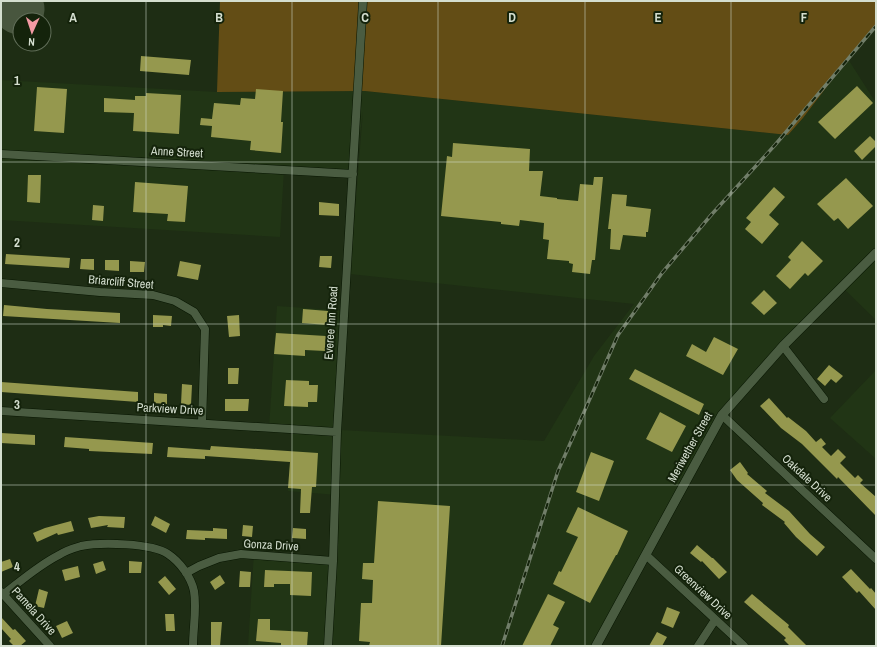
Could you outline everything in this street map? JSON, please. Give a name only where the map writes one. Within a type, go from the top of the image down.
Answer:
[{"type":"street","name":"Everee Inn Road","points":[[328,646],[333,561],[337,432],[363,1]]},
{"type":"street","name":"Anne Street","points":[[1,154],[353,174]]},
{"type":"street","name":"Meriwether Street","points":[[596,646],[722,415],[783,346],[876,253]]},
{"type":"street","name":"Briarcliff Street","points":[[1,283],[153,295],[175,301],[194,312],[205,329],[202,423]]},
{"type":"street","points":[[783,346],[824,399]]},
{"type":"street","name":"Parkview Drive","points":[[1,411],[337,432]]},
{"type":"street","name":"Oakdale Drive","points":[[722,415],[876,559]]},
{"type":"street","points":[[3,593],[59,554],[81,546],[108,543],[152,547],[168,554],[186,573],[194,590],[193,646]]},
{"type":"street","name":"Gonza Drive","points":[[186,573],[219,558],[241,554],[333,561]]},
{"type":"street","name":"Greenview Drive","points":[[646,555],[744,646]]},
{"type":"street","name":"Pamela Drive","points":[[3,593],[50,646]]},
{"type":"street","points":[[698,646],[715,620]]},
{"type":"shaded area","points":[[220,1],[876,1],[876,27],[848,59],[803,118],[788,135],[365,91],[217,92]]},
{"type":"shaded area","points":[[848,59],[876,103],[876,320],[841,286],[805,317],[740,393],[679,493],[599,646],[248,646],[254,552],[334,557],[337,495],[288,491],[292,431],[269,428],[277,306],[348,311],[341,430],[544,441],[594,356],[634,304],[350,274],[363,111],[355,175],[284,170],[280,237],[1,220],[1,80],[217,92],[365,91],[788,135],[803,118]]},
{"type":"shaded area","points":[[876,370],[876,459],[830,418]]},
{"type":"building","points":[[141,56],[191,60],[189,75],[140,71]]},
{"type":"building","points":[[857,86],[873,103],[835,139],[818,122]]},
{"type":"building","points":[[37,87],[67,89],[64,133],[34,131]]},
{"type":"building","points":[[256,89],[283,91],[281,153],[250,150],[251,141],[211,137],[212,126],[200,125],[201,118],[212,119],[214,103],[240,105],[241,98],[255,99]]},
{"type":"building","points":[[146,93],[181,95],[179,134],[133,131],[134,113],[104,112],[104,98],[135,100],[135,96],[146,96]]},
{"type":"building","points":[[870,136],[876,142],[876,146],[862,160],[854,151]]},
{"type":"building","points":[[453,143],[530,149],[529,171],[543,171],[540,196],[578,201],[580,184],[593,185],[594,177],[603,177],[595,260],[592,260],[590,274],[572,272],[573,264],[569,263],[569,261],[547,259],[549,240],[543,239],[544,223],[520,220],[519,226],[501,224],[501,222],[441,216],[447,156],[452,157]]},
{"type":"building","points":[[28,175],[41,175],[40,203],[27,202]]},
{"type":"building","points":[[846,178],[873,206],[848,229],[838,218],[834,221],[817,204]]},
{"type":"building","points":[[135,182],[188,186],[185,222],[167,221],[168,214],[133,212]]},
{"type":"building","points":[[774,187],[785,197],[769,215],[779,224],[762,244],[745,229],[751,222],[746,218]]},
{"type":"building","points":[[612,194],[627,195],[626,206],[651,209],[646,237],[623,235],[620,250],[610,249],[611,229],[608,229]]},
{"type":"building","points":[[319,202],[339,204],[339,216],[319,215]]},
{"type":"building","points":[[93,205],[104,206],[103,221],[92,220]]},
{"type":"building","points":[[802,241],[823,261],[808,276],[805,273],[790,289],[776,276],[791,260],[788,257]]},
{"type":"building","points":[[6,254],[70,258],[69,268],[5,264]]},
{"type":"building","points":[[320,256],[332,256],[331,268],[319,267]]},
{"type":"building","points":[[81,259],[94,259],[94,270],[80,269]]},
{"type":"building","points":[[105,260],[119,260],[119,271],[105,270]]},
{"type":"building","points":[[130,261],[145,262],[144,272],[130,272]]},
{"type":"building","points":[[180,261],[201,265],[198,280],[177,276]]},
{"type":"building","points":[[764,290],[777,303],[764,315],[751,303]]},
{"type":"building","points":[[4,305],[120,313],[120,323],[3,316]]},
{"type":"building","points":[[303,309],[328,311],[327,325],[302,323]]},
{"type":"building","points":[[153,315],[172,316],[171,326],[163,325],[163,327],[153,327]]},
{"type":"building","points":[[239,315],[240,336],[229,337],[227,316]]},
{"type":"building","points":[[276,333],[326,336],[325,351],[305,350],[305,356],[274,354]]},
{"type":"building","points":[[714,337],[738,349],[723,375],[686,356],[692,344],[706,352]]},
{"type":"building","points":[[829,365],[843,376],[836,383],[831,379],[825,386],[817,379]]},
{"type":"building","points":[[228,368],[239,368],[238,384],[228,384]]},
{"type":"building","points":[[635,369],[704,404],[699,415],[629,379]]},
{"type":"building","points":[[286,380],[309,381],[309,385],[318,385],[317,402],[308,402],[308,407],[284,406]]},
{"type":"building","points":[[1,382],[138,392],[138,402],[1,392]]},
{"type":"building","points":[[182,384],[192,385],[191,405],[181,404]]},
{"type":"building","points":[[154,393],[167,394],[167,404],[154,403]]},
{"type":"building","points":[[769,398],[787,418],[788,417],[806,431],[816,442],[821,438],[826,444],[822,447],[831,456],[838,449],[846,457],[840,463],[855,478],[858,475],[863,480],[860,483],[876,497],[876,516],[838,477],[837,479],[802,444],[781,428],[760,406]]},
{"type":"building","points":[[225,399],[249,399],[248,411],[225,411]]},
{"type":"building","points":[[660,412],[686,426],[672,452],[646,439]]},
{"type":"building","points":[[1,433],[35,435],[35,445],[1,443]]},
{"type":"building","points":[[65,437],[153,443],[152,454],[89,451],[89,449],[64,447]]},
{"type":"building","points":[[211,446],[318,453],[316,487],[312,487],[310,513],[300,513],[301,489],[288,488],[290,462],[205,456],[205,459],[167,457],[168,447],[210,450]]},
{"type":"building","points":[[591,452],[614,461],[599,501],[576,492]]},
{"type":"building","points":[[740,462],[748,473],[747,474],[767,491],[765,493],[789,511],[810,534],[825,547],[817,556],[796,537],[784,523],[785,522],[762,505],[763,503],[737,480],[730,470]]},
{"type":"building","points":[[378,501],[450,506],[441,646],[369,646],[370,642],[359,641],[361,603],[372,603],[373,580],[362,579],[363,563],[374,563]]},
{"type":"building","points":[[578,507],[628,531],[617,555],[590,603],[553,584],[559,571],[561,572],[578,537],[566,532]]},
{"type":"building","points":[[99,516],[125,517],[124,528],[107,527],[108,525],[91,528],[88,518]]},
{"type":"building","points":[[155,516],[170,524],[166,533],[151,525]]},
{"type":"building","points":[[71,521],[74,531],[58,535],[57,533],[37,542],[33,533]]},
{"type":"building","points":[[243,525],[253,526],[252,537],[242,536]]},
{"type":"building","points":[[213,528],[227,529],[227,539],[186,539],[187,530],[213,531]]},
{"type":"building","points":[[293,528],[306,529],[306,539],[292,538]]},
{"type":"building","points":[[697,545],[727,572],[719,579],[702,561],[701,562],[690,553]]},
{"type":"building","points":[[10,559],[13,567],[1,572],[1,562]]},
{"type":"building","points":[[103,561],[106,570],[96,574],[93,564]]},
{"type":"building","points":[[129,561],[142,562],[141,573],[129,573]]},
{"type":"building","points":[[78,566],[80,577],[65,581],[62,570]]},
{"type":"building","points":[[851,569],[876,594],[876,610],[859,591],[857,593],[842,577]]},
{"type":"building","points":[[265,570],[312,572],[311,596],[290,595],[290,584],[274,584],[274,587],[264,587]]},
{"type":"building","points":[[240,571],[251,572],[250,587],[239,587]]},
{"type":"building","points":[[220,575],[225,583],[215,590],[210,582]]},
{"type":"building","points":[[165,576],[176,589],[169,595],[158,582]]},
{"type":"building","points":[[39,589],[48,592],[44,608],[35,606]]},
{"type":"building","points":[[548,594],[565,602],[553,625],[559,628],[550,646],[522,646]]},
{"type":"building","points":[[752,594],[789,625],[788,627],[807,646],[790,646],[784,640],[786,638],[744,602]]},
{"type":"building","points":[[667,607],[680,612],[673,628],[661,623]]},
{"type":"building","points":[[165,614],[174,614],[175,631],[166,631]]},
{"type":"building","points":[[1,617],[26,641],[20,646],[14,646],[9,641],[11,639],[1,628]]},
{"type":"building","points":[[258,619],[270,619],[270,630],[308,632],[307,646],[281,646],[281,643],[256,641]]},
{"type":"building","points":[[67,621],[73,633],[62,638],[56,626]]},
{"type":"building","points":[[211,622],[222,622],[220,646],[211,646]]},
{"type":"building","points":[[657,632],[667,637],[662,646],[649,646]]},
{"type":"taxiway","points":[[1,17],[10,1]]},
{"type":"runway","points":[[12,1],[19,9]]},
{"type":"railway","points":[[502,646],[558,471],[618,335],[662,273],[712,214],[775,145],[876,26]]}]
